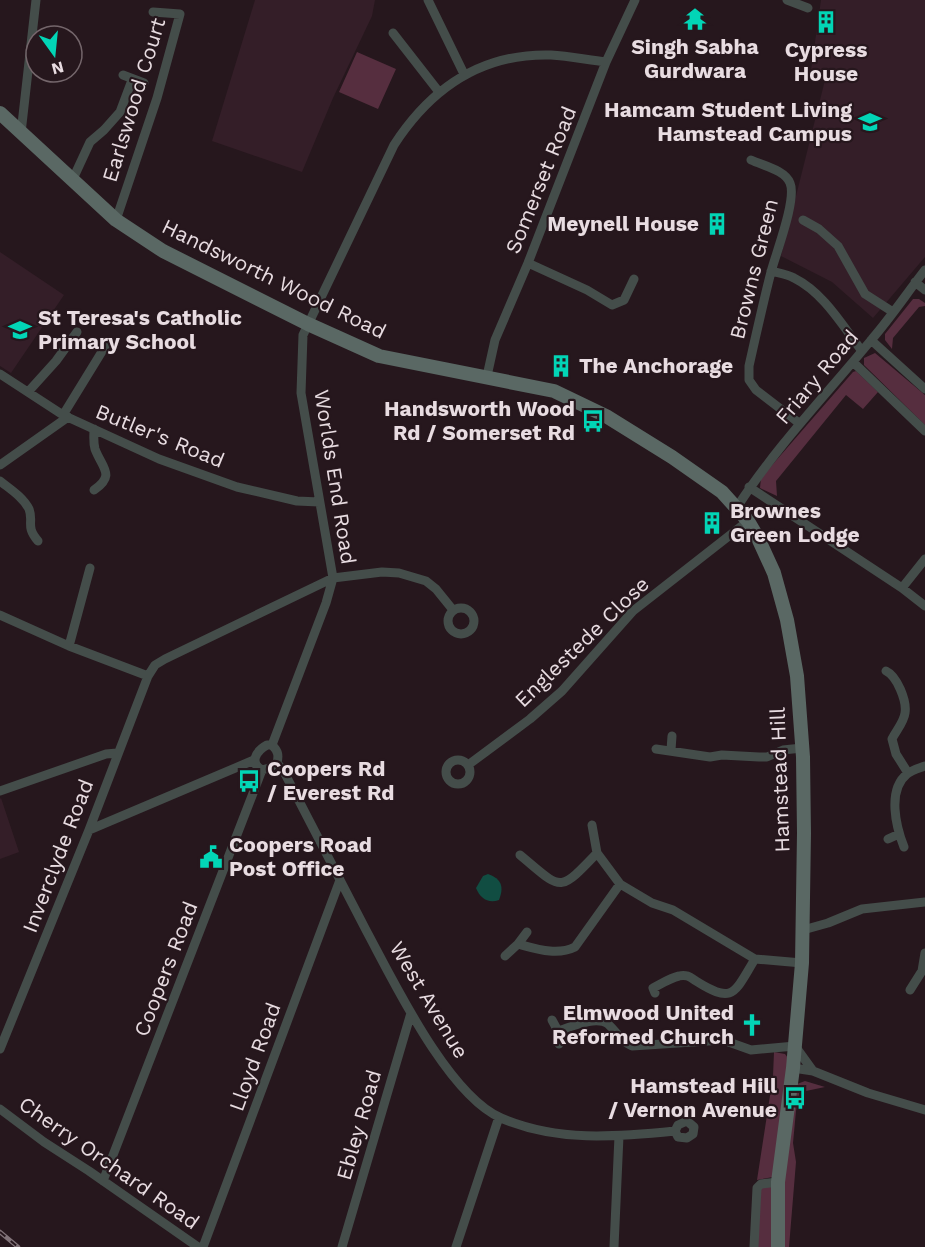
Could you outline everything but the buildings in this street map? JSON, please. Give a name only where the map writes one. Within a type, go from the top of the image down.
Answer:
[{"type":"main road","name":"Handsworth Wood Road","points":[[0,113],[116,220],[163,251],[308,324],[379,356],[554,391],[606,416],[657,447],[722,492],[748,521]]},
{"type":"main road","name":"Hamstead Hill","points":[[748,521],[774,573],[787,620],[797,676],[802,748],[804,833],[802,963],[793,1068],[778,1182],[778,1247]]},
{"type":"street","points":[[21,133],[36,0]]},
{"type":"street","points":[[428,0],[464,74]]},
{"type":"street","name":"Somerset Road","points":[[487,376],[495,340],[528,263],[606,62],[635,0]]},
{"type":"street","points":[[787,0],[808,8]]},
{"type":"street","name":"Earlswood Court","points":[[116,220],[157,98],[180,14],[153,12]]},
{"type":"street","points":[[393,33],[439,92]]},
{"type":"street","name":"Worlds End Road","points":[[148,676],[155,665],[165,658],[333,578],[301,393],[303,335],[394,145],[410,121],[439,92],[464,74],[505,59],[553,55],[606,62]]},
{"type":"street","points":[[123,75],[144,84]]},
{"type":"street","points":[[72,181],[90,142],[120,112],[132,80]]},
{"type":"street","name":"Browns Green","points":[[752,160],[784,174],[792,188],[749,366],[749,380],[756,390],[799,423]]},
{"type":"street","points":[[803,220],[819,229],[838,246],[865,294],[893,312]]},
{"type":"street","points":[[528,263],[587,290],[612,305],[624,300],[634,279]]},
{"type":"street","points":[[771,270],[794,278],[815,292],[836,315],[862,351]]},
{"type":"street","name":"Friary Road","points":[[737,507],[799,423],[872,340],[925,270]]},
{"type":"street","points":[[915,282],[925,290]]},
{"type":"street","points":[[28,392],[56,361],[77,332]]},
{"type":"street","points":[[872,340],[925,389]]},
{"type":"street","points":[[0,465],[65,416],[106,345]]},
{"type":"street","points":[[853,362],[925,431]]},
{"type":"street","name":"Butler's Road","points":[[0,374],[65,416],[159,459],[237,487],[297,501],[319,502]]},
{"type":"street","points":[[94,429],[95,449],[104,466],[106,477],[104,483],[94,490]]},
{"type":"street","points":[[0,481],[23,500],[30,511],[32,533],[38,541]]},
{"type":"street","points":[[749,488],[902,588],[925,606]]},
{"type":"street","name":"Englestede Close","points":[[468,765],[530,719],[562,691],[633,611],[748,521]]},
{"type":"street","points":[[902,588],[925,559]]},
{"type":"street","points":[[69,646],[90,568]]},
{"type":"street","points":[[272,744],[326,603],[333,578],[382,572],[406,575],[426,581],[436,589],[453,610]]},
{"type":"street","points":[[312,588],[326,603]]},
{"type":"street","points":[[0,615],[69,646],[148,676]]},
{"type":"street","points":[[886,671],[897,680],[906,711],[892,739],[896,754],[908,773]]},
{"type":"street","name":"Inverclyde Road","points":[[0,1049],[148,676]]},
{"type":"street","points":[[671,750],[672,736]]},
{"type":"street","points":[[88,830],[254,760],[260,748],[272,744]]},
{"type":"street","points":[[254,760],[256,767],[262,770],[277,763],[277,750],[272,744]]},
{"type":"street","points":[[656,749],[710,757],[722,755],[759,757],[783,750],[802,748]]},
{"type":"street","points":[[0,791],[106,754],[117,753]]},
{"type":"street","name":"West Avenue","points":[[277,763],[283,770],[411,1013],[445,1066],[474,1099],[499,1117],[528,1129],[567,1136],[619,1136],[675,1131]]},
{"type":"street","points":[[904,847],[899,834],[895,797],[899,784],[908,773],[925,766]]},
{"type":"street","name":"Coopers Road","points":[[103,1181],[262,770]]},
{"type":"street","points":[[592,825],[597,854],[620,884],[652,903],[673,910],[755,959],[802,963]]},
{"type":"street","points":[[888,839],[899,834]]},
{"type":"street","points":[[520,855],[550,880],[560,884],[571,880],[597,854]]},
{"type":"street","name":"Lloyd Road","points":[[203,1247],[340,880]]},
{"type":"street","points":[[518,944],[557,951],[575,947],[620,884]]},
{"type":"street","points":[[803,930],[862,909],[925,902]]},
{"type":"street","points":[[505,956],[527,932]]},
{"type":"street","points":[[910,990],[922,971],[925,953]]},
{"type":"street","points":[[655,993],[653,988],[678,976],[687,975],[722,995],[731,994],[755,959]]},
{"type":"street","name":"Ebley Road","points":[[342,1247],[411,1013]]},
{"type":"street","points":[[552,1020],[558,1031],[559,1044]]},
{"type":"street","points":[[558,1031],[596,1020],[607,1023],[621,1041],[632,1046],[723,1040],[751,1050],[795,1046],[813,1071]]},
{"type":"street","points":[[793,1068],[813,1071],[868,1093],[925,1110]]},
{"type":"street","name":"Cherry Orchard Road","points":[[0,1109],[44,1142],[198,1247]]},
{"type":"street","points":[[456,1247],[499,1117]]},
{"type":"street","points":[[614,1247],[619,1136]]},
{"type":"street","points":[[754,1247],[755,1192],[761,1184],[778,1182]]},
{"type":"shaded area","points":[[255,0],[375,0],[372,16],[333,98],[302,172],[212,141]]},
{"type":"shaded area","name":"Hamcam Student Living Hamstead Campus","points":[[821,0],[925,0],[925,257],[873,318],[832,282],[781,256],[826,76],[811,70]]},
{"type":"shaded area","points":[[357,52],[396,69],[378,109],[339,92]]},
{"type":"shaded area","name":"St Teresa's Catholic Primary School","points":[[0,252],[64,295],[11,373],[0,366]]},
{"type":"shaded area","points":[[913,299],[919,299],[925,303],[925,306],[919,307],[893,338],[892,349],[885,340],[885,334]]},
{"type":"shaded area","points":[[875,353],[925,395],[925,425],[864,365],[864,358]]},
{"type":"shaded area","points":[[856,371],[878,392],[863,409],[846,395],[776,481],[777,496],[760,488],[761,478]]},
{"type":"shaded area","points":[[0,799],[19,852],[0,859]]},
{"type":"shaded area","points":[[488,874],[501,884],[499,900],[485,899],[476,888],[483,876]]},
{"type":"shaded area","points":[[774,1052],[785,1054],[788,1058],[773,1177],[757,1180],[773,1076]]},
{"type":"shaded area","points":[[805,1081],[825,1087],[806,1091],[796,1111],[793,1143],[796,1162],[789,1247],[782,1247],[783,1172],[797,1084]]},
{"type":"shaded area","points":[[775,1187],[774,1247],[756,1247],[758,1194],[762,1188]]},
{"type":"railway","points":[[0,1232],[18,1247]]},
{"type":"place","name":"Singh Sabha Gurdwara","points":[[695,19]]},
{"type":"place","name":"Cypress House","points":[[826,22]]},
{"type":"place","name":"Hamcam Student Living Hamstead Campus","points":[[870,122]]},
{"type":"place","name":"Meynell House","points":[[717,224]]},
{"type":"place","name":"St Teresa's Catholic Primary School","points":[[20,330]]},
{"type":"place","name":"The Anchorage","points":[[561,366]]},
{"type":"place","name":"Handsworth Wood Rd / Somerset Rd","points":[[593,421]]},
{"type":"place","name":"Brownes Green Lodge","points":[[712,523]]},
{"type":"place","name":"Coopers Rd / Everest Rd","points":[[249,781]]},
{"type":"place","name":"Coopers Road Post Office","points":[[211,857]]},
{"type":"place","name":"Elmwood United Reformed Church","points":[[752,1025]]},
{"type":"place","name":"Hamstead Hill / Vernon Avenue","points":[[795,1098]]}]
